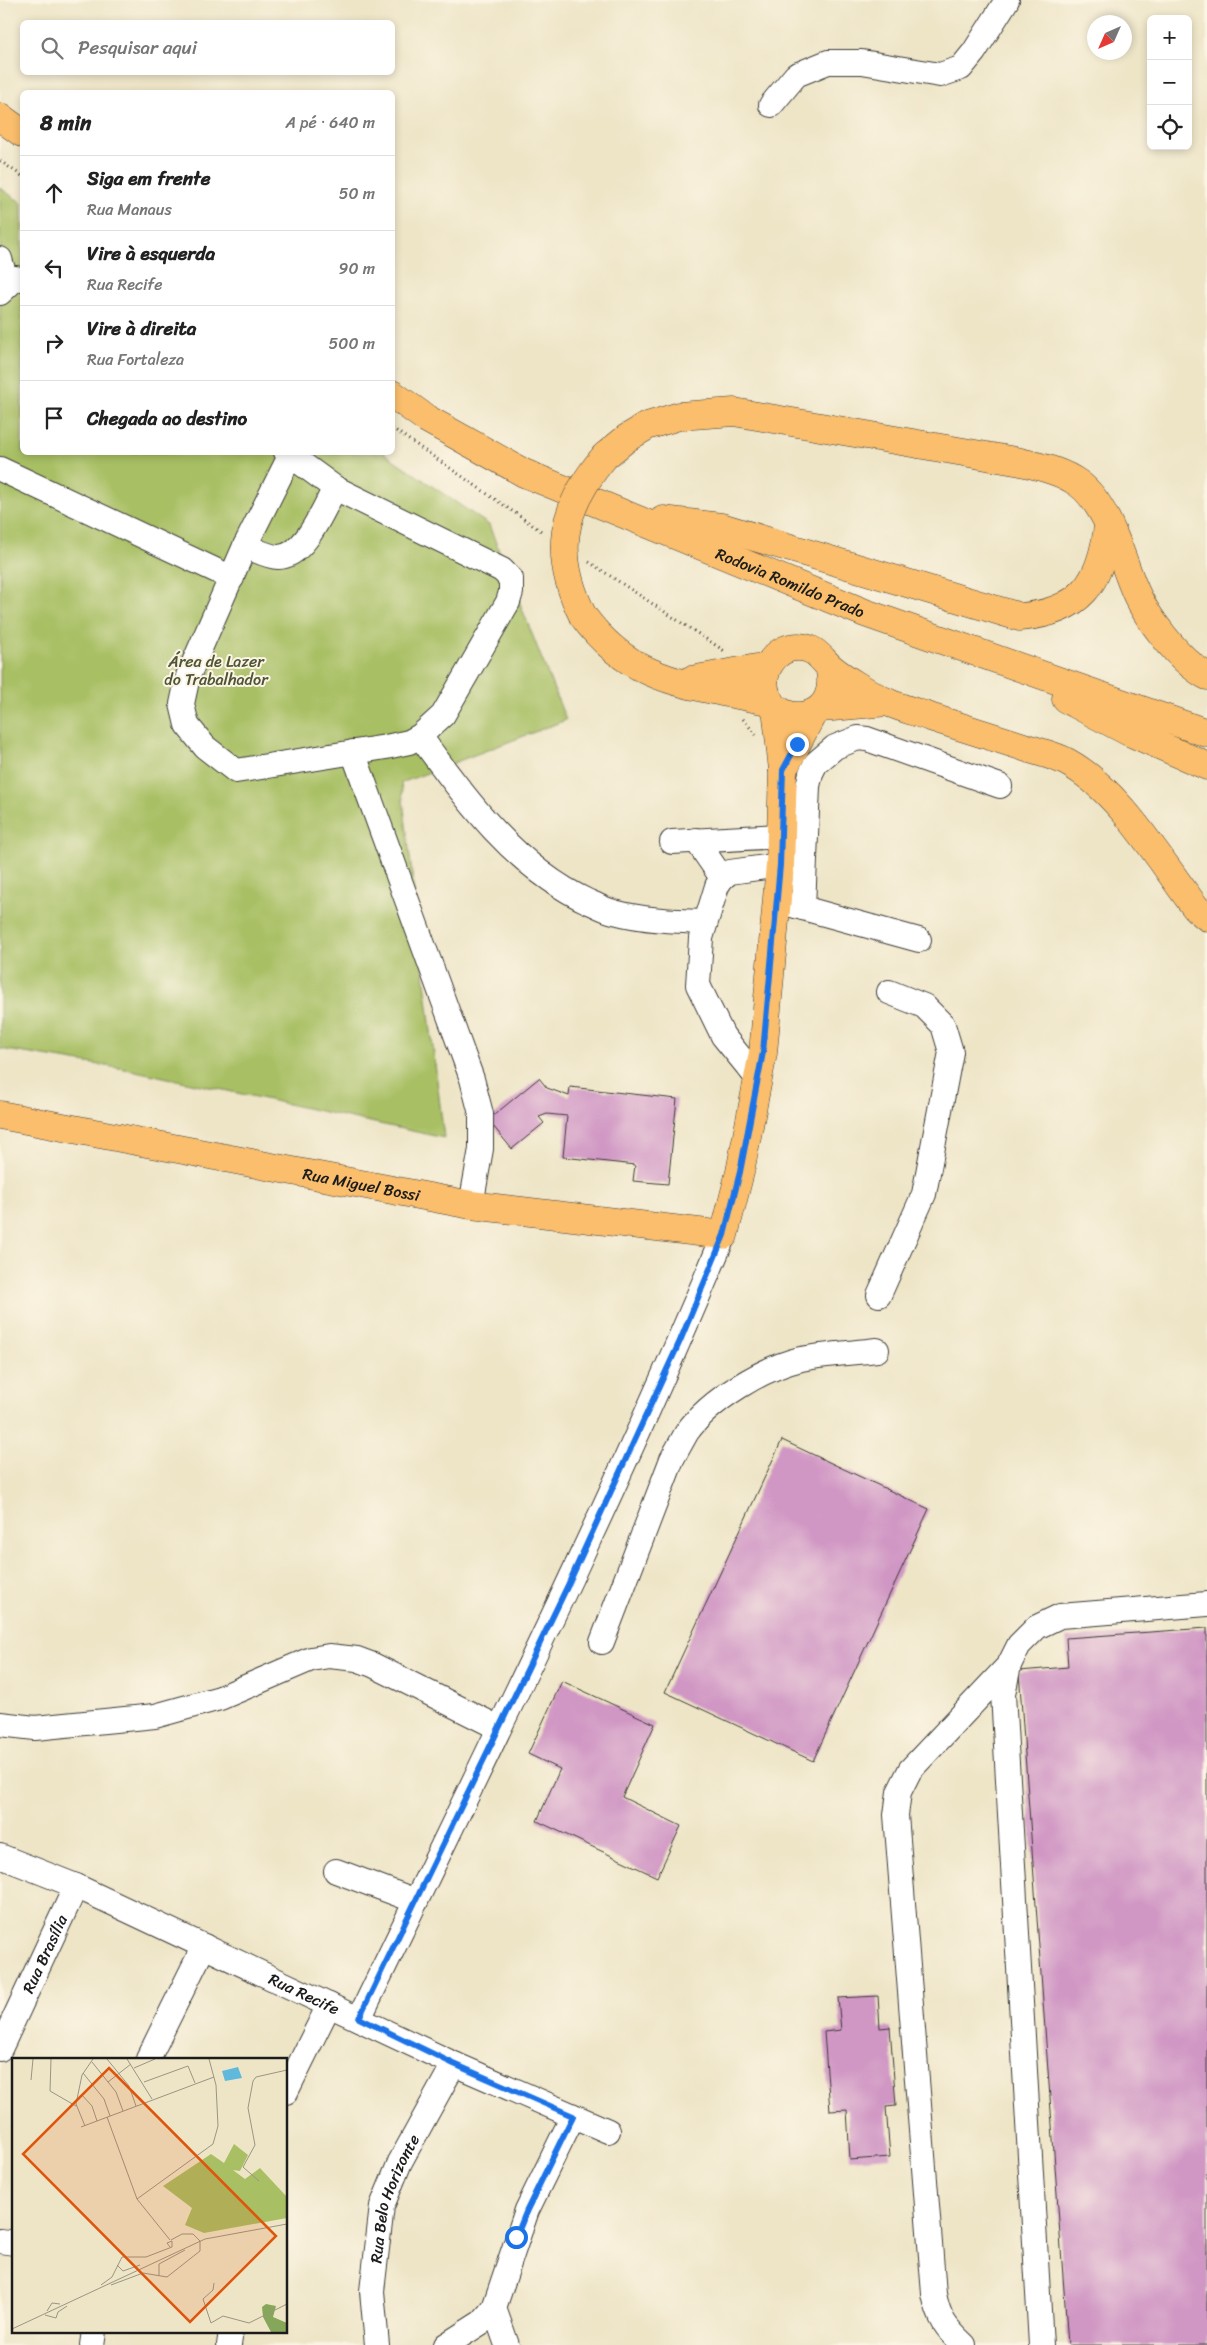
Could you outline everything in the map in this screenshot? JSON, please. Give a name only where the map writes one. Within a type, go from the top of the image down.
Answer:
[{"type":"main road","points":[[0,117],[20,132]]},
{"type":"main road","points":[[0,133],[20,147]]},
{"type":"main road","name":"Rodovia Romildo Prado","points":[[395,396],[427,418],[524,473],[865,613],[1207,733]]},
{"type":"main road","name":"Rodovia Romildo Prado","points":[[395,410],[421,428],[520,484],[607,526],[700,564],[1207,744]]},
{"type":"main road","points":[[887,702],[817,711],[804,716],[789,714],[773,705],[679,683],[648,673],[619,656],[599,638],[583,616],[570,591],[565,568],[564,545],[568,520],[575,499],[587,477],[605,456],[627,438],[648,426],[679,416],[734,412],[1021,462],[1062,473],[1079,484],[1093,499],[1119,546],[1133,588],[1165,639],[1197,670],[1207,676]]},
{"type":"main road","points":[[627,515],[721,527],[1020,617],[1044,615],[1065,607],[1084,592],[1097,573],[1105,551],[1108,526]]},
{"type":"main road","points":[[724,1235],[740,1172],[763,1052],[780,865],[783,770],[773,705],[764,680],[768,666],[781,652],[799,647],[817,652],[829,666],[887,702],[1067,762],[1109,792],[1196,908],[1207,918]]},
{"type":"main road","points":[[679,683],[768,666]]},
{"type":"main road","points":[[783,770],[817,711],[831,694],[833,681],[829,666]]},
{"type":"main road","points":[[1038,684],[1129,732],[1207,766]]},
{"type":"main road","name":"Rua Miguel Bossi","points":[[0,1115],[471,1204],[724,1235]]},
{"type":"street","points":[[770,105],[796,74],[828,62],[862,62],[940,76],[961,68],[974,52],[1007,0]]},
{"type":"street","points":[[0,259],[10,285]]},
{"type":"street","points":[[288,455],[188,676],[182,704],[187,725],[205,747],[236,771],[409,742],[420,736],[443,715],[512,592],[511,579],[502,570],[335,488],[289,455]]},
{"type":"street","points":[[0,469],[232,578]]},
{"type":"street","points":[[245,546],[277,557],[291,554],[304,543],[335,488]]},
{"type":"street","points":[[420,736],[442,766],[517,855],[565,891],[612,912],[662,921],[704,922]]},
{"type":"street","points":[[803,908],[808,786],[816,763],[835,747],[858,738],[867,739],[1000,786]]},
{"type":"street","points":[[353,752],[472,1079],[481,1114],[481,1149],[471,1204]]},
{"type":"street","points":[[672,842],[781,836]]},
{"type":"street","points":[[696,840],[722,878]]},
{"type":"street","points":[[758,1079],[723,1036],[698,985],[701,938],[704,922],[717,886],[722,878],[730,872],[780,865]]},
{"type":"street","points":[[777,900],[919,940]]},
{"type":"street","points":[[879,1295],[924,1194],[951,1052],[943,1025],[924,1006],[889,992]]},
{"type":"street","points":[[359,2018],[568,1585],[680,1341],[724,1235]]},
{"type":"street","points":[[602,1642],[672,1459],[688,1432],[706,1411],[734,1389],[769,1371],[800,1360],[877,1350]]},
{"type":"street","points":[[1041,2345],[1003,1694],[1009,1665],[1019,1645],[1037,1627],[1060,1616],[1207,1604]]},
{"type":"street","points":[[0,1724],[34,1728],[155,1716],[220,1698],[311,1660],[329,1656],[357,1659],[499,1728]]},
{"type":"street","points":[[964,2345],[948,2330],[938,2314],[934,2294],[896,1814],[899,1792],[910,1770],[1009,1665]]},
{"type":"street","name":"Rua Recife","points":[[0,1856],[76,1886],[454,2064],[608,2131]]},
{"type":"street","points":[[336,1871],[416,1901]]},
{"type":"street","name":"Rua Brasília","points":[[0,2049],[76,1886]]},
{"type":"street","points":[[148,2058],[204,1946]]},
{"type":"street","points":[[288,2088],[329,2005]]},
{"type":"street","name":"Rua Belo Horizonte","points":[[377,2345],[372,2291],[382,2206],[400,2162],[454,2064]]},
{"type":"street","points":[[446,2345],[482,2322],[494,2308],[527,2210],[573,2116]]},
{"type":"street","points":[[494,2308],[507,2345]]},
{"type":"street","points":[[92,2345],[94,2332]]},
{"type":"street","points":[[229,2345],[231,2332]]},
{"type":"path","points":[[0,161],[20,175]]},
{"type":"green space","name":"Área de Lazer do Trabalhador","points":[[0,188],[20,202],[20,455],[387,455],[489,525],[566,720],[401,783],[444,1138],[131,1070],[0,1049]]},
{"type":"building","points":[[539,1078],[547,1088],[569,1096],[570,1087],[677,1099],[668,1184],[633,1181],[635,1165],[563,1157],[567,1116],[547,1114],[539,1117],[544,1123],[512,1149],[488,1120]]},
{"type":"building","points":[[782,1440],[929,1509],[813,1761],[665,1692]]},
{"type":"building","points":[[1207,1628],[1207,2345],[1068,2345],[1019,1671],[1068,1667],[1066,1638]]},
{"type":"building","points":[[562,1681],[655,1724],[622,1797],[681,1826],[657,1877],[537,1821],[560,1769],[528,1754]]},
{"type":"building","points":[[878,1996],[880,2028],[890,2027],[896,2106],[886,2107],[890,2157],[850,2160],[847,2110],[830,2111],[824,2032],[841,2030],[838,1998]]},
{"type":"route","points":[[516,2237],[527,2210],[573,2116],[454,2064],[359,2018],[568,1585],[680,1341],[724,1235],[749,1131],[752,1104],[763,1052],[780,865],[783,770],[797,744]]}]
